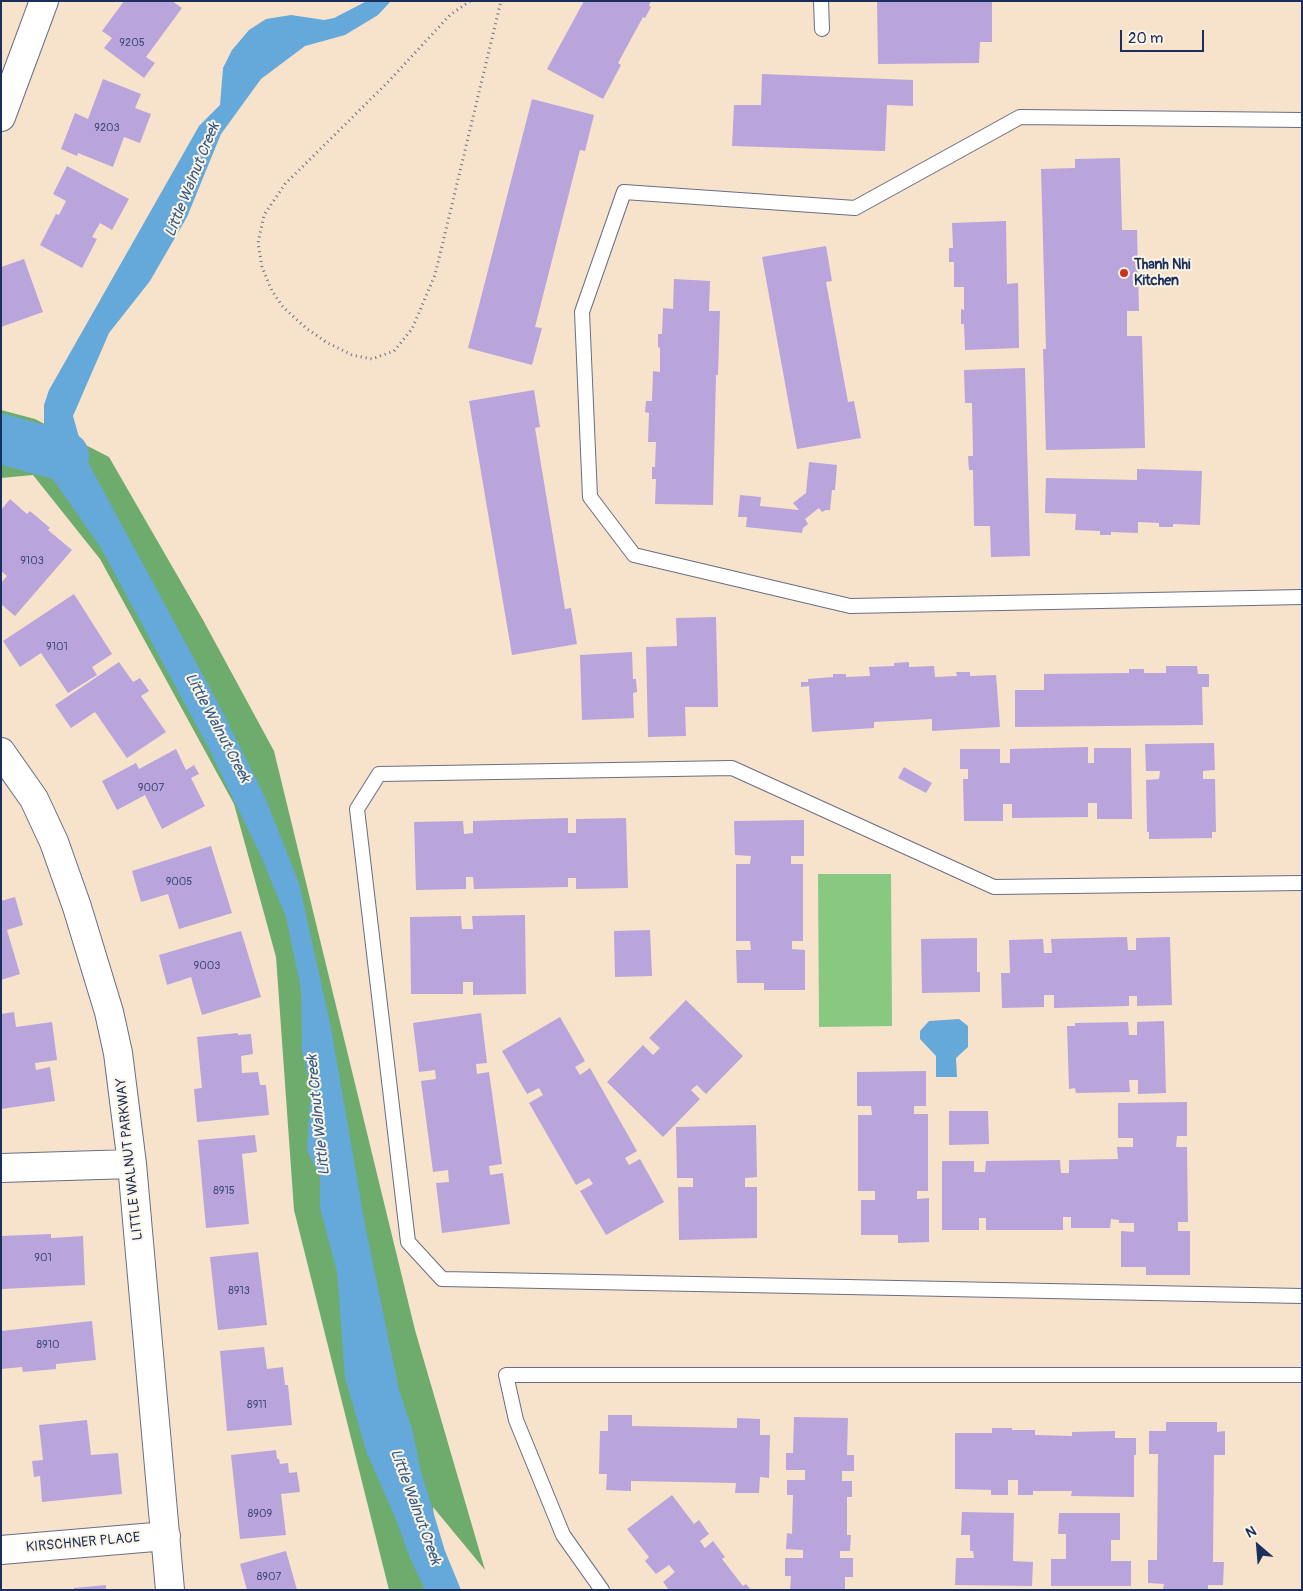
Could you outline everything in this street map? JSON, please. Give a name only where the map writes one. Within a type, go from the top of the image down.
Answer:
[{"type":"street","points":[[1,117],[44,1]]},
{"type":"street","name":"LITTLE WALNUT PARKWAY","points":[[1,752],[34,799],[54,842],[77,907],[110,1012],[115,1036],[132,1164],[170,1590]]},
{"type":"street","points":[[1,1168],[132,1164]]},
{"type":"street","name":"KIRSCHNER PLACE","points":[[1,1550],[166,1536]]},
{"type":"lane","points":[[821,1],[822,29]]},
{"type":"lane","points":[[1302,120],[1020,117],[854,208],[624,192],[582,312],[590,497],[634,555],[850,606],[1302,597]]},
{"type":"lane","points":[[1302,883],[994,888],[732,768],[379,774],[357,809],[408,1242],[442,1279],[1302,1296]]},
{"type":"lane","points":[[602,1590],[563,1535],[516,1420],[506,1375],[1302,1375]]},
{"type":"path","points":[[470,1],[450,15],[388,82],[285,184],[264,215],[258,243],[262,267],[272,291],[283,307],[306,328],[326,342],[352,355],[372,359],[394,351],[412,329],[434,275],[501,1]]},
{"type":"green space","points":[[1,410],[35,419],[109,457],[203,620],[274,751],[415,1330],[485,1570],[433,1507],[441,1590],[389,1590],[294,1210],[276,957],[234,804],[100,559],[33,475],[1,478]]},
{"type":"green space","points":[[818,874],[891,874],[892,1026],[819,1027]]},
{"type":"water","name":"Little Walnut Creek","points":[[367,1],[391,1],[378,15],[345,35],[305,46],[261,79],[221,134],[187,217],[150,281],[109,333],[73,416],[84,455],[218,703],[264,795],[299,883],[331,1028],[365,1225],[399,1390],[413,1432],[420,1468],[445,1551],[461,1590],[425,1590],[366,1451],[345,1377],[337,1272],[320,1208],[320,1176],[307,1151],[311,1089],[302,1051],[301,989],[286,917],[260,854],[208,747],[101,548],[52,478],[44,445],[44,405],[49,390],[199,126],[220,105],[223,68],[232,50],[249,30],[266,19],[291,15],[324,20],[334,18]]},
{"type":"water","points":[[959,1019],[968,1026],[968,1047],[956,1058],[957,1077],[936,1077],[936,1056],[920,1039],[920,1031],[929,1021]]},
{"type":"building","points":[[124,1],[172,1],[182,8],[146,57],[155,63],[144,78],[104,48],[112,38],[102,31]]},
{"type":"building","points":[[584,1],[651,1],[649,6],[651,7],[645,18],[643,17],[618,63],[621,65],[603,99],[547,69]]},
{"type":"building","points":[[877,1],[992,1],[992,42],[980,42],[979,63],[878,64]]},
{"type":"building","points":[[762,74],[913,80],[913,106],[887,105],[885,151],[732,146],[734,105],[761,105]]},
{"type":"building","points":[[103,79],[141,94],[135,108],[151,114],[140,143],[124,137],[113,167],[78,153],[77,156],[61,149],[75,113],[88,119]]},
{"type":"building","points":[[532,99],[594,115],[585,151],[580,150],[535,327],[542,328],[532,365],[468,348]]},
{"type":"building","points":[[1120,158],[1122,230],[1137,230],[1139,311],[1127,311],[1127,336],[1142,336],[1145,448],[1046,450],[1043,349],[1046,349],[1041,169],[1075,168],[1075,159]]},
{"type":"building","points":[[67,166],[129,199],[112,230],[100,223],[92,237],[97,239],[82,268],[40,245],[56,214],[59,215],[66,201],[53,194]]},
{"type":"building","points":[[1006,221],[1007,284],[1018,283],[1019,348],[965,350],[964,324],[961,324],[961,309],[964,310],[964,287],[954,287],[954,262],[949,262],[949,248],[953,248],[952,223]]},
{"type":"building","points":[[826,246],[832,281],[826,282],[848,402],[854,401],[861,438],[797,449],[762,257]]},
{"type":"building","points":[[24,259],[43,312],[1,327],[1,267]]},
{"type":"building","points":[[674,279],[710,281],[709,311],[720,311],[718,375],[716,375],[713,505],[655,504],[656,479],[652,479],[652,467],[655,467],[656,442],[648,442],[649,413],[645,412],[646,401],[652,401],[653,371],[660,372],[658,334],[662,334],[663,308],[673,309]]},
{"type":"building","points":[[1025,368],[1030,556],[991,557],[990,526],[974,526],[973,470],[969,470],[968,456],[973,456],[972,403],[965,403],[964,370]]},
{"type":"building","points":[[534,390],[540,427],[535,428],[565,609],[571,608],[577,644],[512,655],[469,401]]},
{"type":"building","points":[[809,462],[837,465],[835,490],[832,490],[830,510],[822,512],[819,508],[805,519],[808,524],[803,528],[802,533],[746,527],[747,517],[738,517],[740,495],[761,497],[760,506],[799,510],[793,503],[806,493]]},
{"type":"building","points":[[1137,469],[1202,471],[1200,525],[1173,524],[1173,527],[1159,527],[1159,523],[1138,522],[1138,533],[1111,532],[1111,535],[1100,535],[1100,531],[1075,530],[1076,514],[1045,513],[1046,478],[1137,480]]},
{"type":"building","points":[[10,499],[27,514],[30,511],[50,528],[48,530],[72,550],[15,616],[1,604],[1,583],[7,576],[1,571],[1,510]]},
{"type":"building","points":[[74,594],[112,654],[92,667],[97,675],[68,693],[41,653],[20,667],[3,641]]},
{"type":"building","points":[[716,617],[718,707],[685,707],[686,736],[648,737],[646,647],[677,646],[676,618]]},
{"type":"building","points":[[632,652],[633,679],[636,679],[637,692],[633,693],[634,718],[582,720],[580,655]]},
{"type":"building","points":[[119,662],[133,682],[140,678],[149,691],[141,696],[166,732],[127,758],[95,712],[71,728],[55,705]]},
{"type":"building","points":[[909,662],[909,667],[934,666],[935,677],[957,676],[956,672],[970,672],[970,676],[996,675],[1000,727],[932,731],[932,719],[874,722],[874,728],[812,732],[809,686],[801,687],[801,682],[808,682],[808,679],[833,677],[833,674],[846,674],[846,677],[870,676],[869,667],[894,666],[894,663]]},
{"type":"building","points":[[1166,666],[1197,666],[1198,674],[1209,674],[1209,687],[1202,687],[1203,725],[1015,727],[1015,690],[1044,690],[1044,674],[1129,673],[1129,669],[1144,669],[1144,673],[1166,673]]},
{"type":"building","points":[[1214,743],[1215,770],[1203,771],[1203,779],[1215,779],[1216,832],[1212,832],[1212,838],[1149,839],[1149,832],[1147,832],[1146,780],[1159,779],[1160,771],[1146,771],[1145,744]]},
{"type":"building","points":[[1088,747],[1088,763],[1094,763],[1094,748],[1131,748],[1132,819],[1097,819],[1097,803],[1088,803],[1088,817],[1012,818],[1012,804],[1003,804],[1003,821],[964,821],[963,779],[968,779],[968,769],[960,769],[960,749],[1000,749],[1000,763],[1010,763],[1010,749]]},
{"type":"building","points":[[176,749],[186,770],[194,765],[199,774],[191,778],[205,806],[162,829],[145,795],[117,810],[102,781],[136,763],[139,769]]},
{"type":"building","points":[[904,767],[932,783],[926,793],[898,778]]},
{"type":"building","points":[[568,818],[568,833],[576,833],[576,819],[626,818],[628,888],[576,889],[576,878],[568,878],[568,887],[474,889],[473,877],[466,877],[466,889],[416,890],[414,822],[463,821],[464,834],[473,833],[473,821]]},
{"type":"building","points":[[804,820],[804,856],[791,856],[791,864],[803,864],[803,941],[792,941],[792,949],[805,950],[805,990],[764,990],[764,983],[737,983],[736,950],[751,950],[750,941],[736,941],[736,864],[750,864],[751,856],[735,855],[734,821]]},
{"type":"building","points":[[211,846],[232,913],[179,929],[168,894],[141,902],[132,871]]},
{"type":"building","points":[[15,897],[23,925],[7,930],[20,974],[1,980],[1,901]]},
{"type":"building","points":[[525,915],[526,994],[473,995],[473,982],[463,982],[463,994],[411,994],[410,917],[461,916],[462,929],[473,929],[472,916]]},
{"type":"building","points":[[650,930],[652,976],[615,977],[614,931]]},
{"type":"building","points":[[241,931],[261,997],[202,1015],[191,977],[167,985],[159,955]]},
{"type":"building","points":[[1127,937],[1128,950],[1136,950],[1136,938],[1170,937],[1172,1005],[1137,1006],[1137,996],[1129,996],[1129,1006],[1054,1008],[1054,995],[1044,995],[1044,1007],[1002,1008],[1001,973],[1010,973],[1009,940],[1043,939],[1044,953],[1052,953],[1051,939]]},
{"type":"building","points":[[977,938],[977,972],[980,972],[980,992],[922,993],[921,939]]},
{"type":"building","points":[[686,1000],[743,1056],[706,1094],[697,1085],[691,1090],[700,1099],[663,1137],[607,1082],[643,1045],[653,1055],[660,1048],[649,1038]]},
{"type":"building","points":[[14,1012],[16,1027],[52,1022],[57,1060],[35,1063],[36,1070],[50,1067],[55,1101],[1,1109],[1,1014]]},
{"type":"building","points":[[481,1013],[487,1063],[476,1064],[477,1074],[489,1072],[502,1164],[489,1166],[490,1175],[503,1173],[510,1224],[442,1233],[436,1183],[449,1182],[448,1170],[433,1172],[421,1081],[436,1079],[435,1070],[419,1072],[413,1023]]},
{"type":"building","points":[[560,1017],[585,1061],[575,1067],[580,1075],[590,1068],[637,1151],[625,1158],[629,1165],[640,1159],[664,1202],[606,1235],[580,1191],[593,1184],[589,1178],[576,1185],[529,1103],[543,1095],[539,1088],[527,1094],[502,1051]]},
{"type":"building","points":[[1164,1021],[1166,1093],[1138,1094],[1138,1080],[1129,1080],[1130,1092],[1076,1093],[1075,1088],[1069,1089],[1067,1026],[1075,1026],[1075,1023],[1128,1022],[1129,1035],[1137,1035],[1137,1022]]},
{"type":"building","points":[[238,1033],[238,1035],[251,1034],[253,1054],[241,1056],[242,1073],[258,1072],[260,1085],[266,1085],[269,1115],[197,1122],[194,1089],[202,1088],[197,1037]]},
{"type":"building","points":[[926,1071],[926,1106],[914,1106],[914,1114],[928,1114],[928,1191],[917,1191],[917,1199],[929,1198],[929,1242],[898,1243],[898,1235],[861,1235],[861,1200],[875,1200],[875,1191],[858,1191],[858,1115],[872,1115],[871,1106],[857,1106],[857,1072]]},
{"type":"building","points":[[1187,1102],[1187,1136],[1177,1136],[1176,1147],[1187,1147],[1188,1222],[1178,1222],[1178,1231],[1190,1231],[1190,1275],[1146,1275],[1146,1267],[1121,1267],[1121,1231],[1134,1232],[1134,1223],[1119,1223],[1119,1220],[1111,1219],[1110,1228],[1071,1228],[1071,1217],[1063,1217],[1063,1230],[986,1230],[986,1218],[979,1218],[979,1230],[942,1230],[942,1161],[974,1161],[974,1172],[985,1172],[986,1161],[1060,1160],[1061,1173],[1069,1173],[1069,1160],[1118,1159],[1117,1147],[1133,1147],[1133,1138],[1118,1138],[1118,1103]]},
{"type":"building","points":[[949,1111],[988,1111],[989,1144],[949,1145]]},
{"type":"building","points":[[756,1125],[757,1177],[745,1178],[745,1187],[757,1187],[757,1238],[679,1240],[678,1187],[693,1187],[693,1178],[677,1178],[676,1127]]},
{"type":"building","points":[[255,1135],[257,1152],[242,1154],[249,1224],[206,1228],[198,1140]]},
{"type":"building","points":[[51,1234],[51,1238],[83,1236],[85,1285],[2,1289],[1,1236]]},
{"type":"building","points":[[258,1252],[267,1325],[218,1330],[210,1257]]},
{"type":"building","points":[[92,1321],[96,1360],[56,1364],[56,1369],[23,1372],[22,1367],[1,1369],[1,1331]]},
{"type":"building","points":[[264,1347],[267,1369],[283,1367],[285,1385],[288,1385],[292,1425],[227,1431],[220,1351]]},
{"type":"building","points":[[608,1415],[632,1415],[632,1426],[737,1428],[737,1418],[760,1419],[760,1435],[770,1435],[769,1478],[760,1477],[759,1493],[735,1493],[736,1483],[631,1481],[631,1491],[606,1490],[607,1474],[599,1474],[600,1431],[608,1431]]},
{"type":"building","points":[[794,1417],[848,1418],[847,1455],[854,1455],[854,1471],[842,1471],[842,1481],[852,1481],[852,1497],[847,1497],[847,1535],[851,1535],[850,1551],[840,1551],[840,1558],[853,1558],[853,1577],[845,1577],[845,1590],[790,1590],[791,1576],[785,1576],[785,1558],[803,1558],[803,1550],[786,1549],[787,1533],[792,1534],[793,1495],[787,1495],[787,1480],[805,1480],[805,1470],[786,1470],[786,1453],[793,1453]]},
{"type":"building","points":[[87,1420],[91,1455],[118,1453],[122,1494],[42,1502],[40,1476],[34,1477],[32,1461],[43,1460],[39,1425]]},
{"type":"building","points":[[1166,1422],[1217,1422],[1217,1432],[1225,1431],[1225,1455],[1214,1455],[1213,1562],[1224,1562],[1223,1585],[1208,1585],[1208,1590],[1163,1590],[1164,1584],[1148,1583],[1148,1560],[1157,1560],[1158,1454],[1149,1454],[1149,1431],[1166,1431]]},
{"type":"building","points":[[992,1428],[1035,1430],[1035,1435],[1072,1436],[1072,1432],[1115,1431],[1115,1438],[1136,1438],[1134,1497],[1071,1496],[1072,1491],[1033,1491],[1033,1495],[1018,1495],[1018,1480],[1008,1480],[1008,1495],[991,1495],[991,1490],[955,1489],[955,1433],[992,1433]]},
{"type":"building","points":[[276,1450],[277,1459],[279,1459],[280,1464],[288,1463],[289,1473],[297,1472],[300,1492],[281,1494],[286,1535],[240,1539],[231,1455]]},
{"type":"building","points":[[672,1495],[694,1524],[699,1520],[709,1534],[700,1541],[705,1548],[713,1541],[725,1557],[722,1559],[743,1586],[746,1584],[751,1590],[669,1590],[663,1582],[675,1572],[669,1565],[656,1574],[645,1561],[649,1557],[627,1529]]},
{"type":"building","points":[[962,1512],[1014,1513],[1013,1561],[1033,1562],[1032,1586],[955,1585],[956,1558],[974,1558],[973,1551],[970,1551],[970,1535],[961,1535]]},
{"type":"building","points":[[1059,1513],[1120,1513],[1120,1540],[1111,1540],[1111,1561],[1131,1561],[1131,1586],[1051,1586],[1051,1559],[1066,1559],[1066,1534],[1058,1534]]},
{"type":"building","points":[[286,1551],[297,1590],[247,1590],[240,1564]]},
{"type":"building","points":[[106,1585],[106,1590],[74,1590],[74,1588]]},
{"type":"waterway","points":[[1,439],[64,456]]},
{"type":"place","name":"Thanh Nhi Kitchen","points":[[1124,273]]}]
